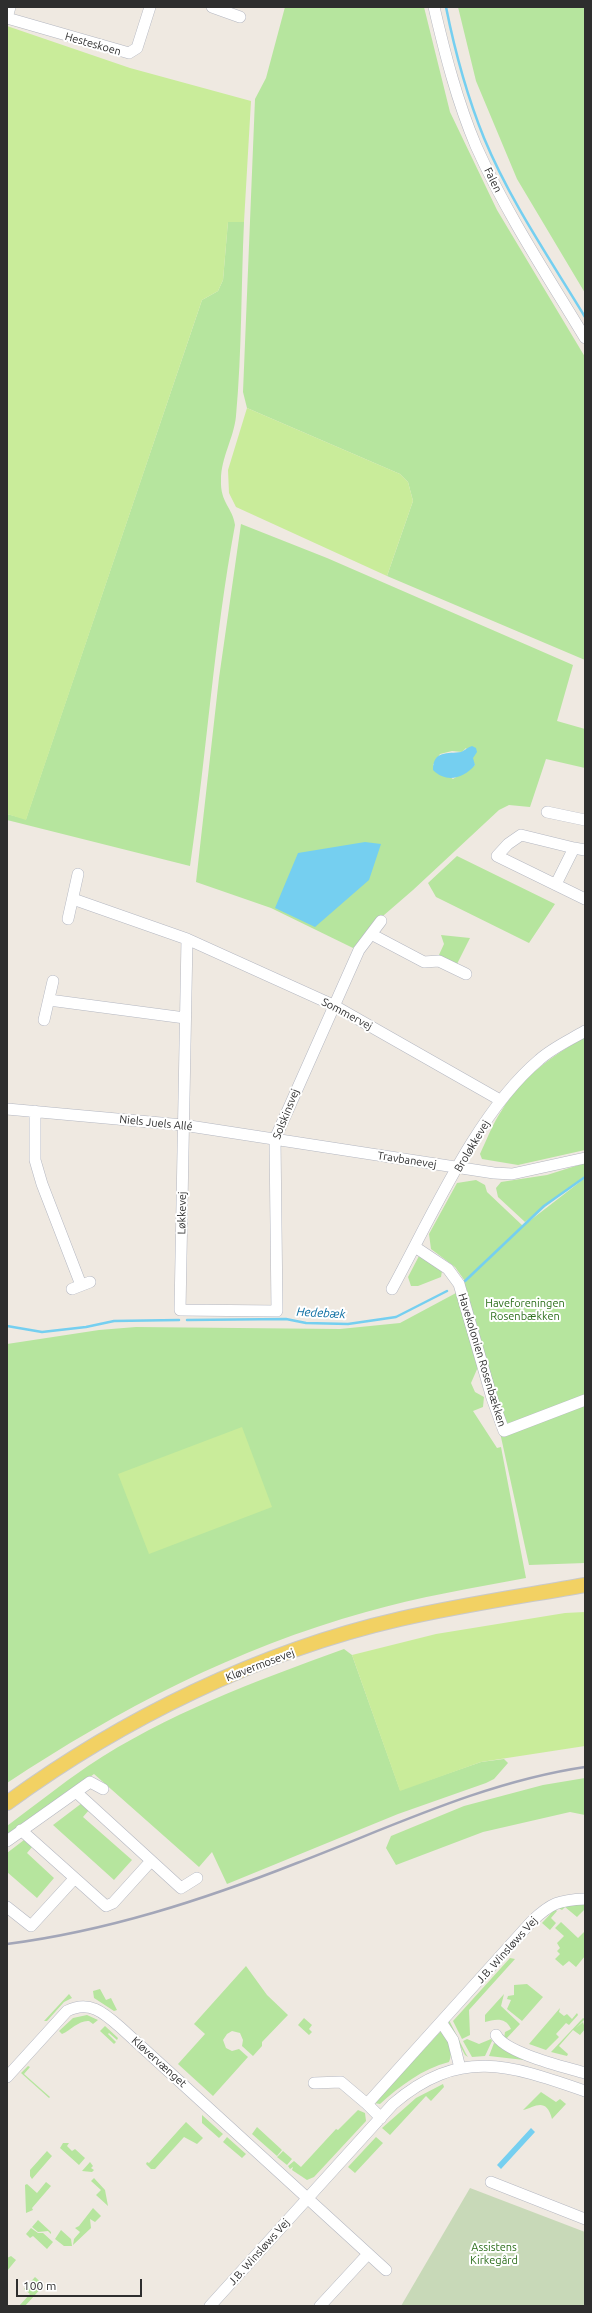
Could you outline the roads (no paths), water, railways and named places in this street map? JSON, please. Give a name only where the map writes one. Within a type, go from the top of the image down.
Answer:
[{"type":"main road","name":"Kløvermosevej","points":[[7,1803],[66,1763],[146,1716],[199,1690],[256,1665],[340,1636],[398,1619],[490,1600],[585,1585]]},
{"type":"main road","name":"Kløvermosevej","points":[[539,1593],[585,1593]]},
{"type":"street","name":"Hesteskoen","points":[[10,7],[7,18],[129,53],[137,48],[150,7]]},
{"type":"street","points":[[212,7],[240,17]]},
{"type":"street","name":"Falen","points":[[434,7],[451,76],[476,146],[500,195],[585,338]]},
{"type":"street","points":[[547,812],[585,820]]},
{"type":"street","points":[[556,884],[580,849],[521,835],[508,844],[497,856],[585,899]]},
{"type":"street","points":[[68,919],[78,874]]},
{"type":"street","points":[[73,898],[187,939]]},
{"type":"street","name":"Solskinsvej","points":[[277,1311],[275,1139],[332,1005],[359,950],[381,921]]},
{"type":"street","points":[[371,934],[424,962],[439,961],[466,974]]},
{"type":"street","name":"Sommervej","points":[[187,939],[332,1005],[500,1100]]},
{"type":"street","name":"Løkkevej","points":[[187,939],[180,1310],[277,1311]]},
{"type":"street","points":[[44,1020],[53,981]]},
{"type":"street","points":[[49,1000],[185,1018]]},
{"type":"street","name":"Broløkkevej","points":[[392,1289],[458,1168],[500,1100],[539,1060],[585,1030]]},
{"type":"street","name":"Niels Juels Allé","points":[[7,1109],[183,1125],[275,1139]]},
{"type":"street","points":[[35,1112],[35,1160],[42,1184],[81,1285]]},
{"type":"street","name":"Travbanevej","points":[[275,1139],[458,1168],[512,1174],[585,1158]]},
{"type":"street","name":"Havekolonien Rosenbækken","points":[[415,1247],[448,1269],[459,1284],[492,1398],[504,1431],[585,1400]]},
{"type":"street","points":[[7,1841],[92,1782],[103,1789]]},
{"type":"street","points":[[76,1792],[181,1888],[197,1878]]},
{"type":"street","points":[[21,1830],[74,1879],[108,1906],[151,1861]]},
{"type":"street","points":[[7,1907],[31,1926],[74,1879]]},
{"type":"street","name":"J.B. Winsløws Vej","points":[[367,2104],[547,1907],[565,1900],[585,1899]]},
{"type":"street","name":"Kløvervænget","points":[[7,2077],[67,2011],[81,2007],[95,2008],[120,2027],[300,2189],[308,2199]]},
{"type":"street","points":[[441,2022],[453,2040],[460,2068]]},
{"type":"street","points":[[496,2035],[499,2040],[527,2054],[585,2073]]},
{"type":"street","name":"J.B. Winsløws Vej","points":[[210,2306],[381,2118],[408,2091],[442,2073],[460,2068],[485,2065],[517,2068],[585,2090]]},
{"type":"street","points":[[314,2083],[341,2082],[381,2118]]},
{"type":"street","points":[[490,2182],[585,2219]]},
{"type":"street","points":[[308,2199],[386,2270]]},
{"type":"street","points":[[320,2306],[368,2254]]},
{"type":"water","points":[[472,746],[476,748],[477,752],[473,758],[475,765],[465,774],[454,778],[449,778],[443,777],[433,770],[438,756],[446,753],[461,752]]},
{"type":"water","points":[[365,842],[381,844],[369,880],[315,927],[275,908],[298,853]]},
{"type":"water","points":[[531,2128],[535,2132],[501,2169],[497,2165]]},
{"type":"waterway","points":[[446,7],[457,57],[467,90],[494,161],[518,207],[585,317]]},
{"type":"waterway","name":"Hedebæk","points":[[465,1281],[544,1206],[585,1177]]},
{"type":"waterway","name":"Hedebæk","points":[[187,1320],[286,1319],[306,1323],[348,1324],[396,1317],[447,1291]]},
{"type":"waterway","name":"Hedebæk","points":[[7,1326],[42,1332],[86,1327],[114,1321],[179,1320]]},
{"type":"railway","points":[[7,1944],[81,1931],[190,1901],[262,1877],[474,1794],[547,1774],[585,1767]]},
{"type":"park label","name":"Haveforeningen Rosenbækken","points":[[525,1309]]},
{"type":"park label","name":"Assistens Kirkegård","points":[[494,2253]]}]
